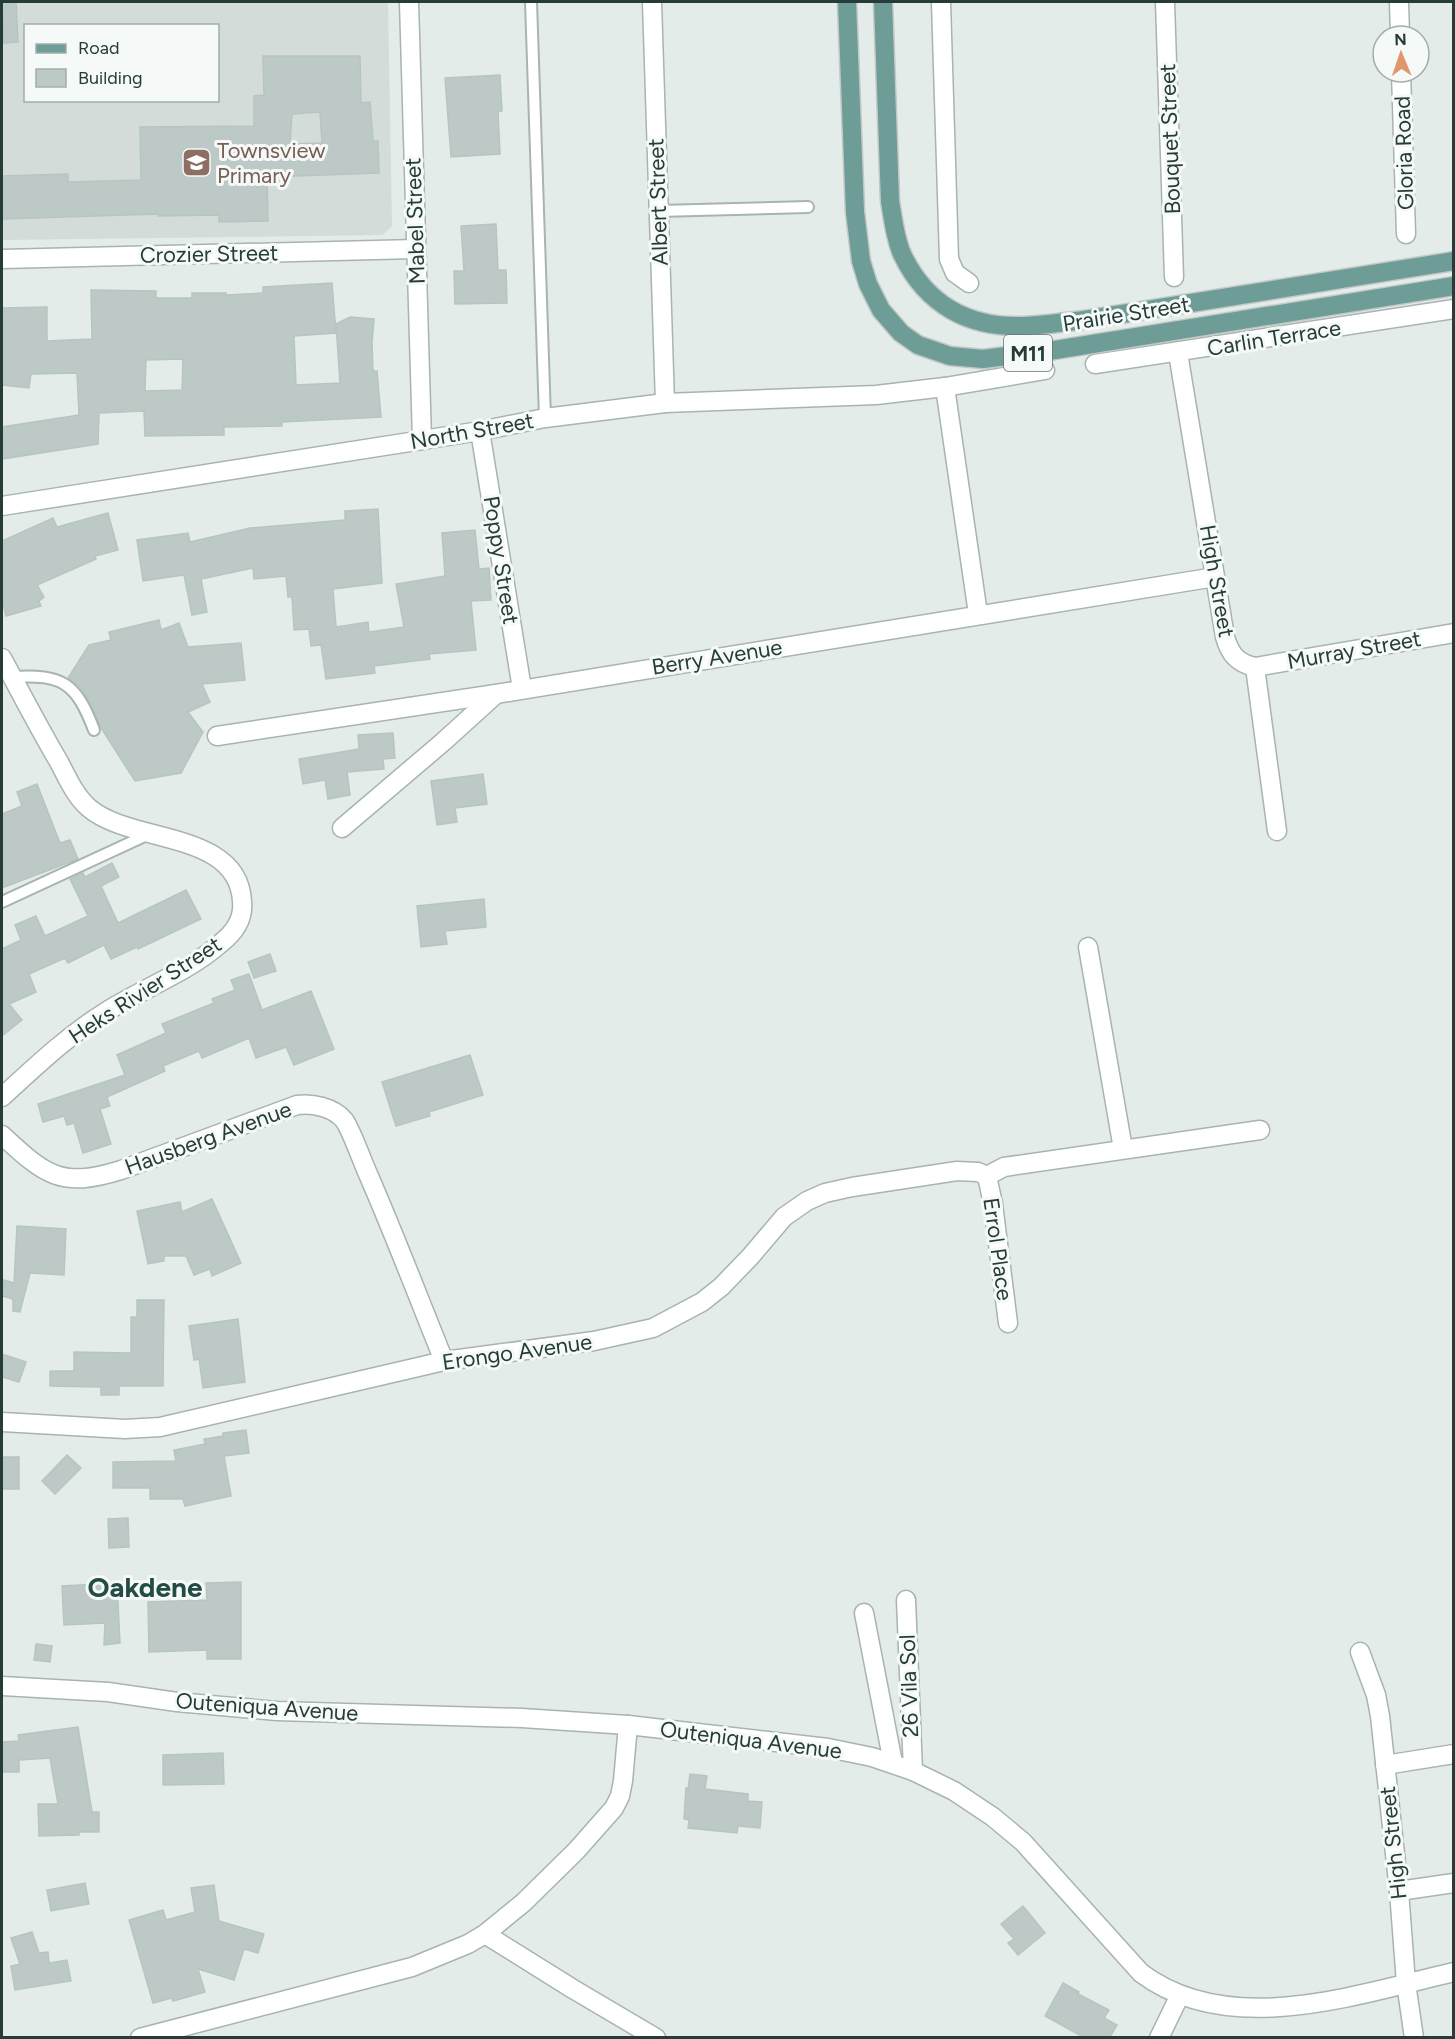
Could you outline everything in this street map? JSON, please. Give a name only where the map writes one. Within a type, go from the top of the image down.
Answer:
[{"type":"main road","name":"Prairie Street","points":[[847,2],[855,212],[861,261],[868,284],[881,310],[901,333],[918,345],[950,356],[983,359],[1054,350],[1454,286]]},
{"type":"main road","name":"Prairie Street","points":[[883,2],[890,201],[895,230],[901,253],[914,276],[945,307],[964,317],[986,324],[1023,326],[1084,320],[1454,261]]},
{"type":"street","name":"Mabel Street","points":[[410,2],[422,440]]},
{"type":"street","name":"Albert Street","points":[[651,2],[665,403]]},
{"type":"street","points":[[941,2],[949,259],[955,273],[969,283]]},
{"type":"street","name":"Bouquet Street","points":[[1165,2],[1174,277]]},
{"type":"street","points":[[1399,2],[1400,24]]},
{"type":"street","name":"Gloria Road","points":[[1401,84],[1406,234]]},
{"type":"street","name":"Crozier Street","points":[[2,259],[416,249]]},
{"type":"street","name":"Carlin Terrace","points":[[1095,364],[1454,309]]},
{"type":"street","name":"High Street","points":[[1178,353],[1228,647],[1236,659],[1255,667]]},
{"type":"street","points":[[978,614],[945,387],[1045,370]]},
{"type":"street","name":"North Street","points":[[2,506],[480,431],[546,418],[665,403],[864,395],[945,387]]},
{"type":"street","name":"Poppy Street","points":[[480,431],[522,689]]},
{"type":"street","name":"Berry Avenue","points":[[218,736],[496,694],[1215,577]]},
{"type":"street","name":"Murray Street","points":[[1255,667],[1454,633]]},
{"type":"street","name":"Heks Rivier Street","points":[[2,658],[82,801],[89,808],[115,823],[215,856],[233,870],[241,886],[243,906],[238,924],[231,934],[207,954],[125,1000],[77,1032],[2,1097]]},
{"type":"street","points":[[1255,667],[1277,831]]},
{"type":"street","points":[[342,828],[496,694]]},
{"type":"street","points":[[1088,948],[1122,1149]]},
{"type":"street","name":"Hausberg Avenue","points":[[2,1136],[45,1172],[69,1179],[91,1179],[297,1105],[308,1103],[336,1113],[344,1120],[365,1168],[444,1361]]},
{"type":"street","points":[[987,1176],[1004,1167],[1260,1130]]},
{"type":"street","name":"Erongo Avenue","points":[[2,1422],[148,1429],[444,1361],[594,1341],[653,1328],[702,1302],[735,1275],[784,1216],[807,1201],[825,1193],[852,1187],[957,1171],[978,1172],[987,1176]]},
{"type":"street","name":"Errol Place","points":[[987,1176],[993,1204],[1008,1323]]},
{"type":"street","name":"26 Vila Sol","points":[[906,1600],[913,1771]]},
{"type":"street","points":[[864,1613],[893,1763]]},
{"type":"street","name":"High Street","points":[[1360,1652],[1376,1695],[1399,1891],[1406,1983],[1414,2037]]},
{"type":"street","name":"Outeniqua Avenue","points":[[2,1686],[108,1692],[258,1710],[522,1718],[628,1725],[840,1750],[893,1763],[913,1771],[954,1791],[993,1817],[1016,1836],[1142,1974],[1154,1985],[1178,1999],[1220,2012],[1267,2013],[1300,2009],[1362,1996],[1454,1972]]},
{"type":"street","points":[[140,2037],[412,1967],[468,1944],[485,1934],[523,1903],[576,1851],[614,1808],[623,1780],[628,1725]]},
{"type":"street","points":[[1385,1765],[1454,1754]]},
{"type":"street","points":[[1399,1891],[1454,1883]]},
{"type":"street","points":[[485,1934],[656,2037]]},
{"type":"street","points":[[1160,2037],[1178,1999]]},
{"type":"lane","points":[[531,2],[546,418]]},
{"type":"lane","points":[[659,211],[808,207]]},
{"type":"lane","points":[[12,677],[31,676],[52,679],[69,686],[78,696],[94,730]]},
{"type":"lane","points":[[2,902],[149,834]]},
{"type":"shaded area","name":"Townsview Primary","points":[[2,2],[388,2],[392,226],[383,235],[2,240]]},
{"type":"building","points":[[2,2],[16,2],[18,42],[4,43]]},
{"type":"building","points":[[263,56],[360,56],[361,103],[370,102],[373,141],[378,141],[379,173],[267,177],[268,221],[219,222],[219,215],[158,216],[158,214],[2,219],[2,176],[68,174],[68,182],[141,180],[140,127],[254,126],[254,96],[264,95]],"holes":[[[320,112],[322,143],[290,144],[292,114]]]},
{"type":"building","points":[[500,75],[502,111],[498,111],[500,154],[451,157],[445,78]]},
{"type":"building","points":[[496,224],[498,270],[506,270],[507,303],[455,304],[454,271],[464,271],[461,226]]},
{"type":"building","points":[[332,283],[336,333],[294,336],[296,385],[340,383],[336,324],[350,317],[374,319],[373,371],[377,371],[381,417],[282,422],[282,426],[224,427],[224,435],[145,436],[144,411],[99,413],[98,444],[2,459],[2,427],[79,415],[77,373],[31,374],[29,388],[2,385],[2,308],[47,307],[47,341],[92,339],[91,290],[156,291],[156,298],[192,298],[192,293],[226,293],[226,295],[263,293],[263,287]],"holes":[[[183,359],[182,390],[145,391],[146,360]]]},
{"type":"building","points":[[378,509],[382,583],[333,589],[336,627],[368,622],[369,632],[404,627],[396,584],[445,576],[442,533],[475,530],[479,569],[489,568],[491,600],[471,601],[476,650],[429,654],[430,659],[374,666],[375,673],[326,679],[321,645],[311,646],[309,629],[294,630],[292,597],[288,597],[286,576],[254,579],[253,568],[201,579],[207,612],[192,615],[184,575],[143,581],[137,540],[188,533],[190,542],[250,528],[345,520],[345,511]]},
{"type":"building","points":[[108,513],[118,550],[95,556],[96,559],[37,585],[44,597],[39,601],[41,606],[6,616],[2,600],[2,541],[53,518],[57,527]]},
{"type":"building","points":[[159,620],[161,630],[179,623],[188,647],[241,643],[245,680],[202,684],[210,702],[188,712],[203,732],[181,773],[135,781],[101,728],[87,697],[79,686],[68,678],[89,645],[111,640],[109,632]]},
{"type":"building","points":[[393,733],[395,758],[383,759],[384,769],[347,772],[350,795],[328,799],[325,780],[303,784],[299,759],[359,749],[358,735]]},
{"type":"building","points":[[483,774],[487,804],[455,808],[457,822],[437,825],[431,781]]},
{"type":"building","points":[[37,784],[60,843],[70,840],[78,859],[2,888],[2,814],[22,806],[17,792]]},
{"type":"building","points":[[112,863],[119,877],[101,886],[118,923],[186,890],[201,919],[138,949],[137,947],[111,959],[104,945],[68,963],[65,958],[29,974],[36,992],[9,1004],[22,1020],[2,1036],[2,949],[21,940],[15,925],[36,916],[45,936],[88,916],[70,879],[83,873],[85,877]]},
{"type":"building","points":[[484,899],[486,927],[445,931],[447,944],[421,947],[417,906]]},
{"type":"building","points":[[270,954],[276,971],[254,978],[248,962]]},
{"type":"building","points":[[249,974],[262,1010],[311,991],[334,1049],[294,1065],[286,1047],[256,1058],[249,1038],[202,1058],[199,1051],[163,1066],[165,1071],[107,1097],[110,1106],[100,1109],[111,1144],[83,1153],[74,1123],[67,1125],[64,1116],[43,1122],[38,1104],[125,1075],[117,1055],[166,1033],[162,1024],[214,1003],[212,999],[235,990],[231,980]]},
{"type":"building","points":[[470,1055],[483,1095],[429,1112],[430,1116],[396,1126],[382,1082]]},
{"type":"building","points":[[212,1199],[241,1263],[212,1276],[210,1269],[194,1275],[186,1256],[164,1256],[164,1261],[148,1264],[137,1211],[180,1202],[182,1212]]},
{"type":"building","points":[[17,1226],[66,1229],[64,1275],[30,1273],[20,1312],[13,1311],[13,1299],[2,1296],[4,1280],[14,1283]]},
{"type":"building","points":[[137,1300],[164,1300],[163,1386],[119,1386],[119,1395],[101,1395],[101,1387],[50,1386],[50,1371],[74,1371],[74,1352],[131,1353],[131,1317],[137,1317]]},
{"type":"building","points":[[238,1319],[245,1382],[203,1388],[199,1359],[194,1360],[189,1326]]},
{"type":"building","points":[[2,1354],[26,1362],[19,1382],[2,1377]]},
{"type":"building","points":[[246,1430],[249,1453],[224,1456],[231,1496],[185,1506],[183,1499],[150,1499],[150,1488],[113,1488],[113,1462],[176,1461],[174,1450],[205,1444],[204,1439],[223,1436],[223,1433]]},
{"type":"building","points":[[67,1455],[81,1468],[55,1494],[42,1481]]},
{"type":"building","points":[[2,1457],[19,1457],[19,1489],[2,1489]]},
{"type":"building","points":[[128,1518],[129,1547],[109,1548],[108,1519]]},
{"type":"building","points":[[241,1582],[241,1659],[207,1659],[207,1650],[149,1652],[148,1602],[207,1600],[206,1583]]},
{"type":"building","points":[[117,1583],[120,1643],[104,1645],[105,1623],[64,1625],[62,1586]]},
{"type":"building","points":[[36,1644],[52,1646],[50,1662],[34,1660]]},
{"type":"building","points":[[78,1727],[92,1812],[99,1812],[99,1832],[39,1836],[38,1804],[58,1804],[50,1758],[19,1760],[19,1772],[2,1772],[2,1742],[19,1741],[18,1735]]},
{"type":"building","points":[[223,1753],[224,1784],[163,1785],[163,1755]]},
{"type":"building","points":[[690,1774],[707,1776],[705,1789],[748,1794],[748,1801],[762,1802],[760,1828],[738,1826],[737,1833],[688,1828],[689,1820],[684,1819],[686,1788],[688,1789]]},
{"type":"building","points":[[85,1883],[89,1904],[51,1911],[47,1890]]},
{"type":"building","points":[[214,1885],[219,1921],[264,1934],[258,1953],[244,1949],[234,1980],[198,1969],[205,1992],[173,2001],[172,1998],[153,2003],[129,1920],[163,1910],[166,1920],[195,1912],[191,1888]]},
{"type":"building","points":[[1023,1906],[1045,1933],[1018,1955],[1008,1943],[1014,1939],[1001,1924]]},
{"type":"building","points":[[32,1932],[39,1953],[48,1952],[49,1963],[67,1960],[71,1981],[15,1990],[11,1966],[20,1964],[11,1938]]},
{"type":"building","points":[[1063,1983],[1079,1992],[1078,1994],[1109,2010],[1104,2018],[1117,2025],[1110,2037],[1083,2037],[1045,2016]]},
{"type":"place","name":"Townsview Primary","points":[[196,163]]},
{"type":"district","name":"Oakdene","points":[[145,1587]]}]
